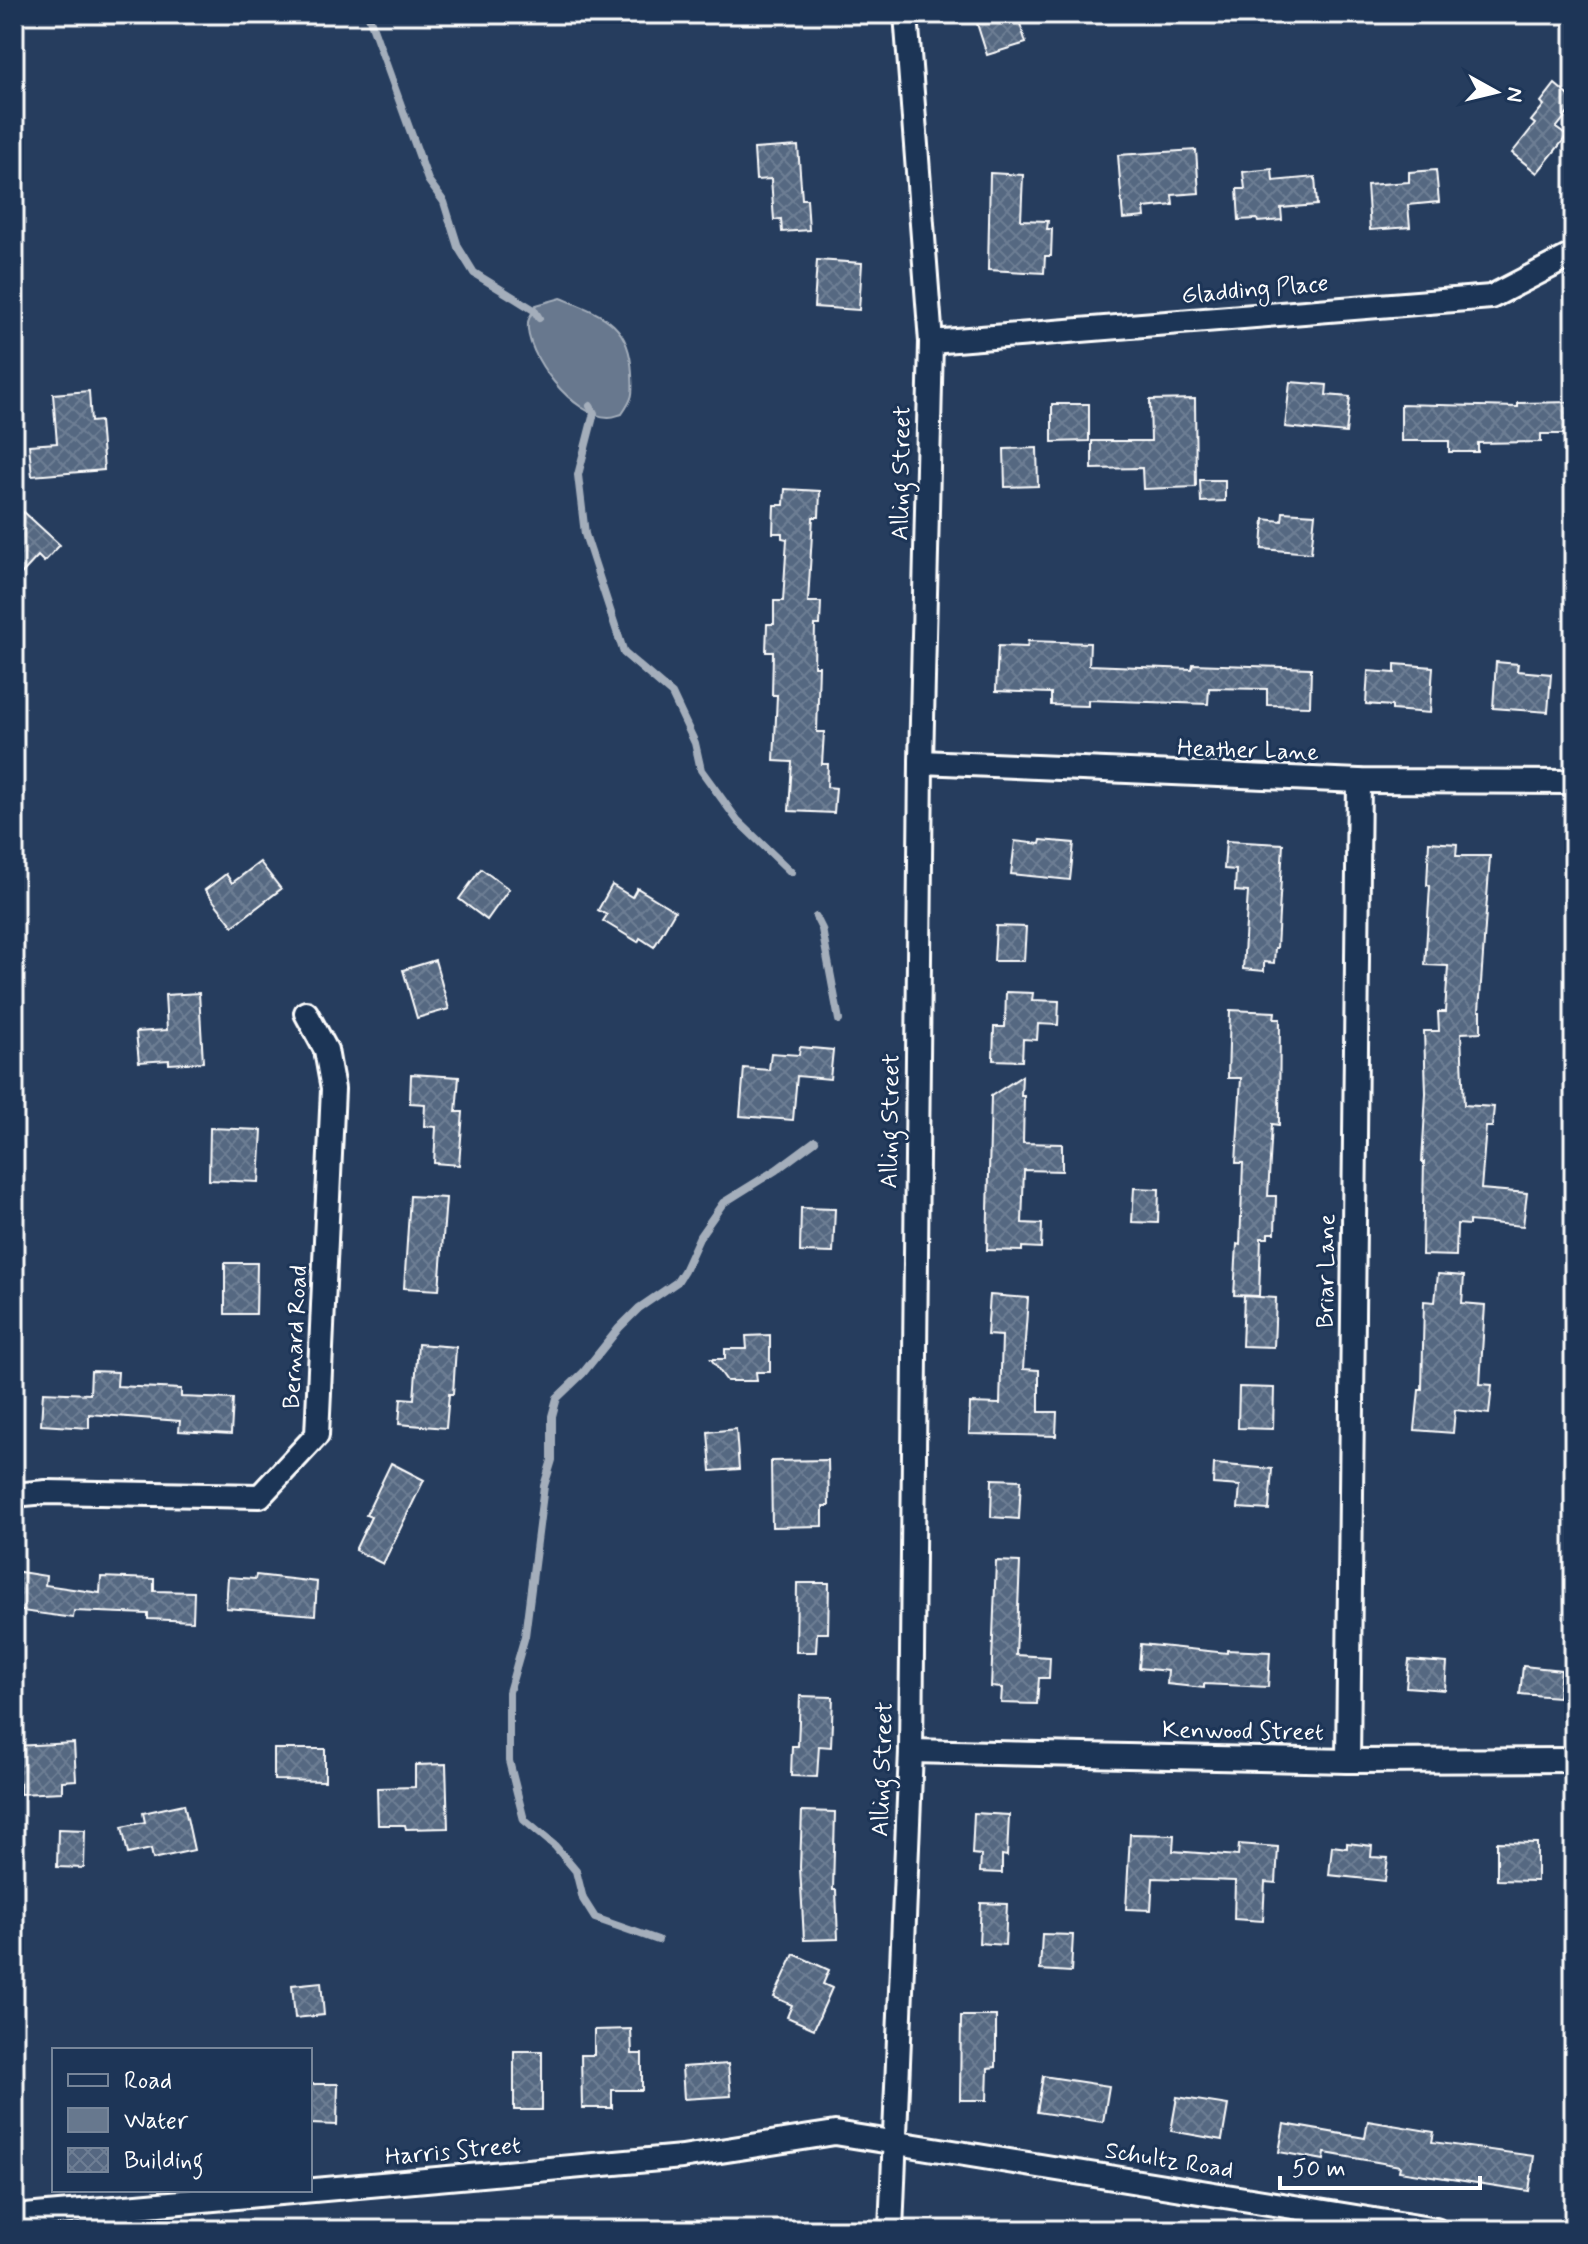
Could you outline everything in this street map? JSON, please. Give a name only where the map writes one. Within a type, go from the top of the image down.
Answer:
[{"type":"street","name":"Alling Street","points":[[891,2230],[911,1751],[921,762],[931,342],[906,14]]},
{"type":"street","name":"Gladding Place","points":[[931,342],[1491,297],[1574,254]]},
{"type":"street","name":"Heather Lane","points":[[921,762],[1359,781],[1574,782]]},
{"type":"street","name":"Briar Lane","points":[[1348,1761],[1359,781]]},
{"type":"street","name":"Bernard Road","points":[[14,1495],[46,1492],[260,1496],[317,1435],[333,1089],[326,1050],[306,1013]]},
{"type":"street","name":"Kenwood Street","points":[[911,1751],[1348,1761],[1574,1760]]},
{"type":"street","name":"Harris Street","points":[[312,2190],[682,2157],[835,2133],[894,2143]]},
{"type":"street","name":"Schultz Road","points":[[894,2143],[1436,2230]]},
{"type":"street","name":"Harris Street","points":[[14,2217],[292,2192]]},
{"type":"water","points":[[561,298],[612,323],[626,343],[632,391],[622,414],[609,417],[596,415],[581,407],[554,382],[534,351],[529,336],[530,316],[536,305]]},
{"type":"building","points":[[974,14],[1017,14],[1026,43],[987,55]]},
{"type":"building","points":[[1555,84],[1574,100],[1574,106],[1556,128],[1567,136],[1537,173],[1512,153],[1535,124],[1531,121]]},
{"type":"building","points":[[798,146],[802,199],[807,199],[809,230],[782,232],[781,219],[774,220],[771,179],[756,180],[754,149]]},
{"type":"building","points":[[1196,150],[1199,193],[1172,195],[1173,205],[1144,208],[1145,217],[1123,219],[1118,155]]},
{"type":"building","points":[[1272,169],[1273,181],[1315,177],[1317,205],[1281,208],[1282,220],[1239,220],[1237,189],[1245,189],[1243,172]]},
{"type":"building","points":[[1436,170],[1439,202],[1408,205],[1410,227],[1370,230],[1367,185],[1409,182],[1409,172]]},
{"type":"building","points":[[990,173],[1023,175],[1021,220],[1048,221],[1047,229],[1052,229],[1051,256],[1045,256],[1044,273],[988,270]]},
{"type":"building","points":[[817,260],[862,263],[859,310],[814,307]]},
{"type":"building","points":[[1290,382],[1327,385],[1326,395],[1350,397],[1346,433],[1285,427]]},
{"type":"building","points":[[89,391],[91,422],[100,421],[104,470],[32,476],[29,445],[57,443],[53,394]]},
{"type":"building","points":[[1195,399],[1196,487],[1143,489],[1142,468],[1092,469],[1092,441],[1151,441],[1150,400]]},
{"type":"building","points":[[1574,402],[1574,434],[1541,434],[1541,442],[1478,443],[1478,452],[1449,452],[1449,441],[1401,441],[1401,404],[1518,407],[1518,403]]},
{"type":"building","points":[[1052,404],[1089,404],[1089,441],[1052,442]]},
{"type":"building","points":[[1037,448],[1038,486],[1005,487],[1004,449]]},
{"type":"building","points":[[1200,480],[1225,480],[1225,501],[1201,502]]},
{"type":"building","points":[[785,489],[820,491],[819,517],[813,517],[808,602],[821,602],[820,625],[815,625],[814,666],[819,666],[817,732],[824,732],[822,764],[828,764],[827,787],[836,788],[834,813],[789,811],[792,762],[774,761],[777,695],[772,695],[773,652],[766,652],[767,624],[774,624],[774,601],[783,601],[787,539],[782,538],[782,533],[773,533],[774,505],[784,505]]},
{"type":"building","points":[[24,512],[60,545],[44,562],[38,556],[14,582],[14,523]]},
{"type":"building","points":[[1283,512],[1315,514],[1311,553],[1262,549],[1264,519],[1282,521]]},
{"type":"building","points":[[1028,641],[1090,643],[1089,665],[1192,669],[1193,664],[1311,668],[1310,706],[1267,705],[1267,689],[1209,688],[1208,704],[1088,700],[1088,706],[1051,705],[1051,693],[996,691],[998,646],[1027,647]]},
{"type":"building","points":[[1496,662],[1518,664],[1517,671],[1551,674],[1548,712],[1493,708]]},
{"type":"building","points":[[1395,664],[1433,667],[1430,713],[1366,704],[1368,671],[1395,673]]},
{"type":"building","points":[[1041,840],[1074,843],[1070,880],[1011,874],[1015,841],[1040,844]]},
{"type":"building","points":[[1226,841],[1283,844],[1277,948],[1274,963],[1264,962],[1264,971],[1243,969],[1248,892],[1235,891],[1236,870],[1224,869]]},
{"type":"building","points":[[1429,842],[1457,844],[1456,856],[1490,856],[1479,1011],[1481,1032],[1461,1033],[1464,1105],[1494,1107],[1492,1127],[1486,1127],[1481,1189],[1527,1193],[1523,1226],[1469,1221],[1469,1225],[1457,1224],[1456,1256],[1422,1255],[1426,1093],[1424,1031],[1439,1031],[1438,1012],[1445,1012],[1448,966],[1425,965],[1430,886],[1427,885]]},
{"type":"building","points":[[260,862],[281,889],[233,926],[205,890],[226,874],[232,883]]},
{"type":"building","points":[[481,869],[509,889],[487,920],[459,899]]},
{"type":"building","points":[[612,885],[632,897],[637,888],[675,911],[654,947],[640,938],[638,942],[603,921],[607,915],[598,910]]},
{"type":"building","points":[[996,926],[1026,927],[1024,961],[994,961]]},
{"type":"building","points":[[435,960],[449,1009],[417,1018],[403,970]]},
{"type":"building","points":[[1006,992],[1033,993],[1032,1000],[1059,1001],[1058,1025],[1038,1024],[1037,1040],[1023,1039],[1022,1061],[993,1060],[994,1027],[1005,1027]]},
{"type":"building","points":[[199,993],[203,1062],[139,1062],[136,1032],[167,1030],[165,995]]},
{"type":"building","points":[[1230,1010],[1275,1012],[1274,1019],[1280,1019],[1279,1125],[1272,1124],[1268,1196],[1276,1196],[1275,1233],[1261,1238],[1259,1296],[1234,1295],[1237,1244],[1240,1245],[1243,1163],[1236,1163],[1241,1078],[1228,1078]]},
{"type":"building","points":[[800,1047],[833,1050],[830,1079],[797,1076],[793,1120],[740,1116],[744,1068],[769,1070],[771,1053],[799,1055]]},
{"type":"building","points":[[411,1074],[459,1077],[456,1112],[463,1112],[459,1165],[434,1163],[436,1127],[424,1126],[425,1104],[410,1103]]},
{"type":"building","points":[[1022,1076],[1023,1143],[1062,1144],[1062,1171],[1024,1170],[1022,1223],[1042,1224],[1041,1248],[987,1250],[991,1096]]},
{"type":"building","points":[[210,1128],[262,1130],[259,1182],[209,1180]]},
{"type":"building","points":[[1134,1188],[1159,1189],[1158,1223],[1132,1222]]},
{"type":"building","points":[[410,1196],[446,1198],[439,1290],[404,1288]]},
{"type":"building","points":[[801,1208],[835,1209],[833,1253],[800,1252]]},
{"type":"building","points":[[225,1263],[257,1263],[256,1314],[225,1314]]},
{"type":"building","points":[[1438,1274],[1464,1276],[1462,1303],[1485,1305],[1480,1384],[1492,1385],[1489,1414],[1455,1410],[1453,1433],[1415,1430],[1419,1390],[1422,1390],[1424,1301],[1435,1302]]},
{"type":"building","points":[[990,1295],[1028,1298],[1023,1369],[1039,1370],[1039,1412],[1057,1412],[1056,1436],[969,1434],[970,1403],[1000,1404],[1002,1336],[987,1335]]},
{"type":"building","points":[[1244,1296],[1276,1298],[1274,1347],[1242,1346]]},
{"type":"building","points":[[770,1335],[770,1372],[756,1372],[757,1381],[727,1381],[711,1359],[725,1359],[725,1349],[747,1349],[746,1336]]},
{"type":"building","points":[[418,1344],[456,1347],[453,1394],[449,1394],[446,1428],[399,1424],[401,1398],[414,1399]]},
{"type":"building","points":[[91,1371],[118,1372],[117,1386],[181,1389],[181,1397],[233,1399],[231,1434],[179,1431],[180,1421],[89,1414],[89,1428],[41,1425],[43,1392],[90,1394]]},
{"type":"building","points":[[1239,1387],[1274,1388],[1273,1429],[1238,1428]]},
{"type":"building","points":[[736,1429],[739,1469],[711,1471],[708,1432]]},
{"type":"building","points":[[828,1460],[829,1506],[823,1506],[823,1526],[772,1527],[771,1461]]},
{"type":"building","points":[[391,1463],[424,1480],[383,1564],[355,1550],[371,1517],[366,1515]]},
{"type":"building","points":[[1214,1464],[1272,1469],[1269,1510],[1238,1508],[1240,1486],[1213,1484]]},
{"type":"building","points":[[992,1479],[1021,1480],[1019,1519],[991,1517]]},
{"type":"building","points":[[996,1561],[1020,1562],[1016,1655],[1050,1657],[1049,1678],[1039,1678],[1037,1704],[1001,1703],[1002,1688],[991,1687]]},
{"type":"building","points":[[14,1571],[46,1576],[45,1585],[100,1593],[101,1577],[154,1579],[154,1591],[194,1592],[193,1621],[148,1619],[148,1614],[74,1611],[73,1618],[14,1610]]},
{"type":"building","points":[[256,1575],[317,1582],[315,1615],[226,1608],[228,1577],[255,1579]]},
{"type":"building","points":[[797,1583],[829,1583],[828,1633],[817,1633],[816,1652],[796,1652]]},
{"type":"building","points":[[1141,1644],[1227,1653],[1227,1650],[1270,1652],[1268,1687],[1204,1684],[1204,1688],[1167,1684],[1168,1671],[1139,1668]]},
{"type":"building","points":[[1409,1660],[1447,1663],[1445,1690],[1406,1687]]},
{"type":"building","points":[[1523,1666],[1561,1670],[1558,1697],[1520,1694]]},
{"type":"building","points":[[800,1696],[833,1697],[831,1747],[819,1746],[817,1777],[791,1776],[792,1746],[798,1746]]},
{"type":"building","points":[[74,1743],[76,1780],[62,1781],[62,1792],[20,1794],[20,1783],[16,1783],[14,1746]]},
{"type":"building","points":[[274,1749],[325,1749],[325,1781],[274,1780]]},
{"type":"building","points":[[446,1764],[448,1828],[406,1829],[405,1825],[378,1825],[377,1788],[415,1787],[415,1765]]},
{"type":"building","points":[[184,1804],[194,1850],[153,1859],[151,1849],[128,1854],[122,1827],[145,1822],[143,1813]]},
{"type":"building","points":[[802,1811],[835,1812],[833,1890],[836,1890],[838,1939],[804,1940],[800,1867]]},
{"type":"building","points":[[974,1813],[1009,1815],[1007,1856],[1002,1855],[1002,1873],[980,1872],[981,1855],[972,1854]]},
{"type":"building","points":[[58,1829],[85,1830],[84,1868],[57,1867]]},
{"type":"building","points":[[1130,1834],[1174,1835],[1173,1851],[1238,1856],[1239,1844],[1278,1847],[1276,1883],[1265,1882],[1263,1921],[1234,1919],[1235,1881],[1153,1878],[1151,1910],[1126,1909]]},
{"type":"building","points":[[1497,1842],[1537,1843],[1537,1881],[1497,1880]]},
{"type":"building","points":[[1347,1843],[1372,1846],[1371,1857],[1388,1858],[1385,1881],[1329,1875],[1332,1846],[1347,1848]]},
{"type":"building","points":[[981,1903],[1007,1904],[1005,1945],[979,1943]]},
{"type":"building","points":[[1042,1934],[1073,1935],[1071,1972],[1040,1970]]},
{"type":"building","points":[[794,1954],[829,1970],[823,1984],[832,1988],[814,2029],[787,2017],[792,2005],[774,1997]]},
{"type":"building","points":[[321,1982],[324,2015],[295,2018],[292,1985]]},
{"type":"building","points":[[961,2016],[996,2016],[996,2067],[988,2068],[987,2100],[960,2100]]},
{"type":"building","points":[[631,2029],[632,2054],[642,2054],[642,2090],[612,2090],[612,2108],[582,2108],[581,2055],[594,2055],[594,2030]]},
{"type":"building","points":[[514,2051],[542,2051],[542,2110],[514,2110]]},
{"type":"building","points":[[728,2064],[731,2096],[684,2099],[682,2067]]},
{"type":"building","points":[[1043,2076],[1109,2086],[1103,2122],[1037,2112]]},
{"type":"building","points":[[312,2084],[338,2084],[337,2125],[312,2124]]},
{"type":"building","points":[[1177,2097],[1228,2105],[1222,2140],[1171,2131]]},
{"type":"building","points":[[1368,2121],[1434,2132],[1432,2142],[1534,2156],[1529,2191],[1399,2171],[1400,2166],[1325,2153],[1324,2160],[1279,2152],[1284,2124],[1365,2138]]},
{"type":"waterway","points":[[368,14],[428,180],[444,202],[458,247],[474,273],[534,310],[539,318]]},
{"type":"waterway","points":[[590,406],[594,413],[578,475],[585,534],[624,653],[672,694],[695,743],[701,770],[738,821],[791,872]]},
{"type":"waterway","points":[[816,917],[822,929],[839,1020]]},
{"type":"waterway","points":[[658,1940],[595,1918],[583,1899],[576,1871],[555,1846],[524,1820],[509,1761],[509,1692],[525,1636],[544,1486],[552,1460],[552,1416],[557,1398],[583,1373],[619,1328],[639,1308],[677,1282],[700,1236],[723,1203],[815,1141]]}]
